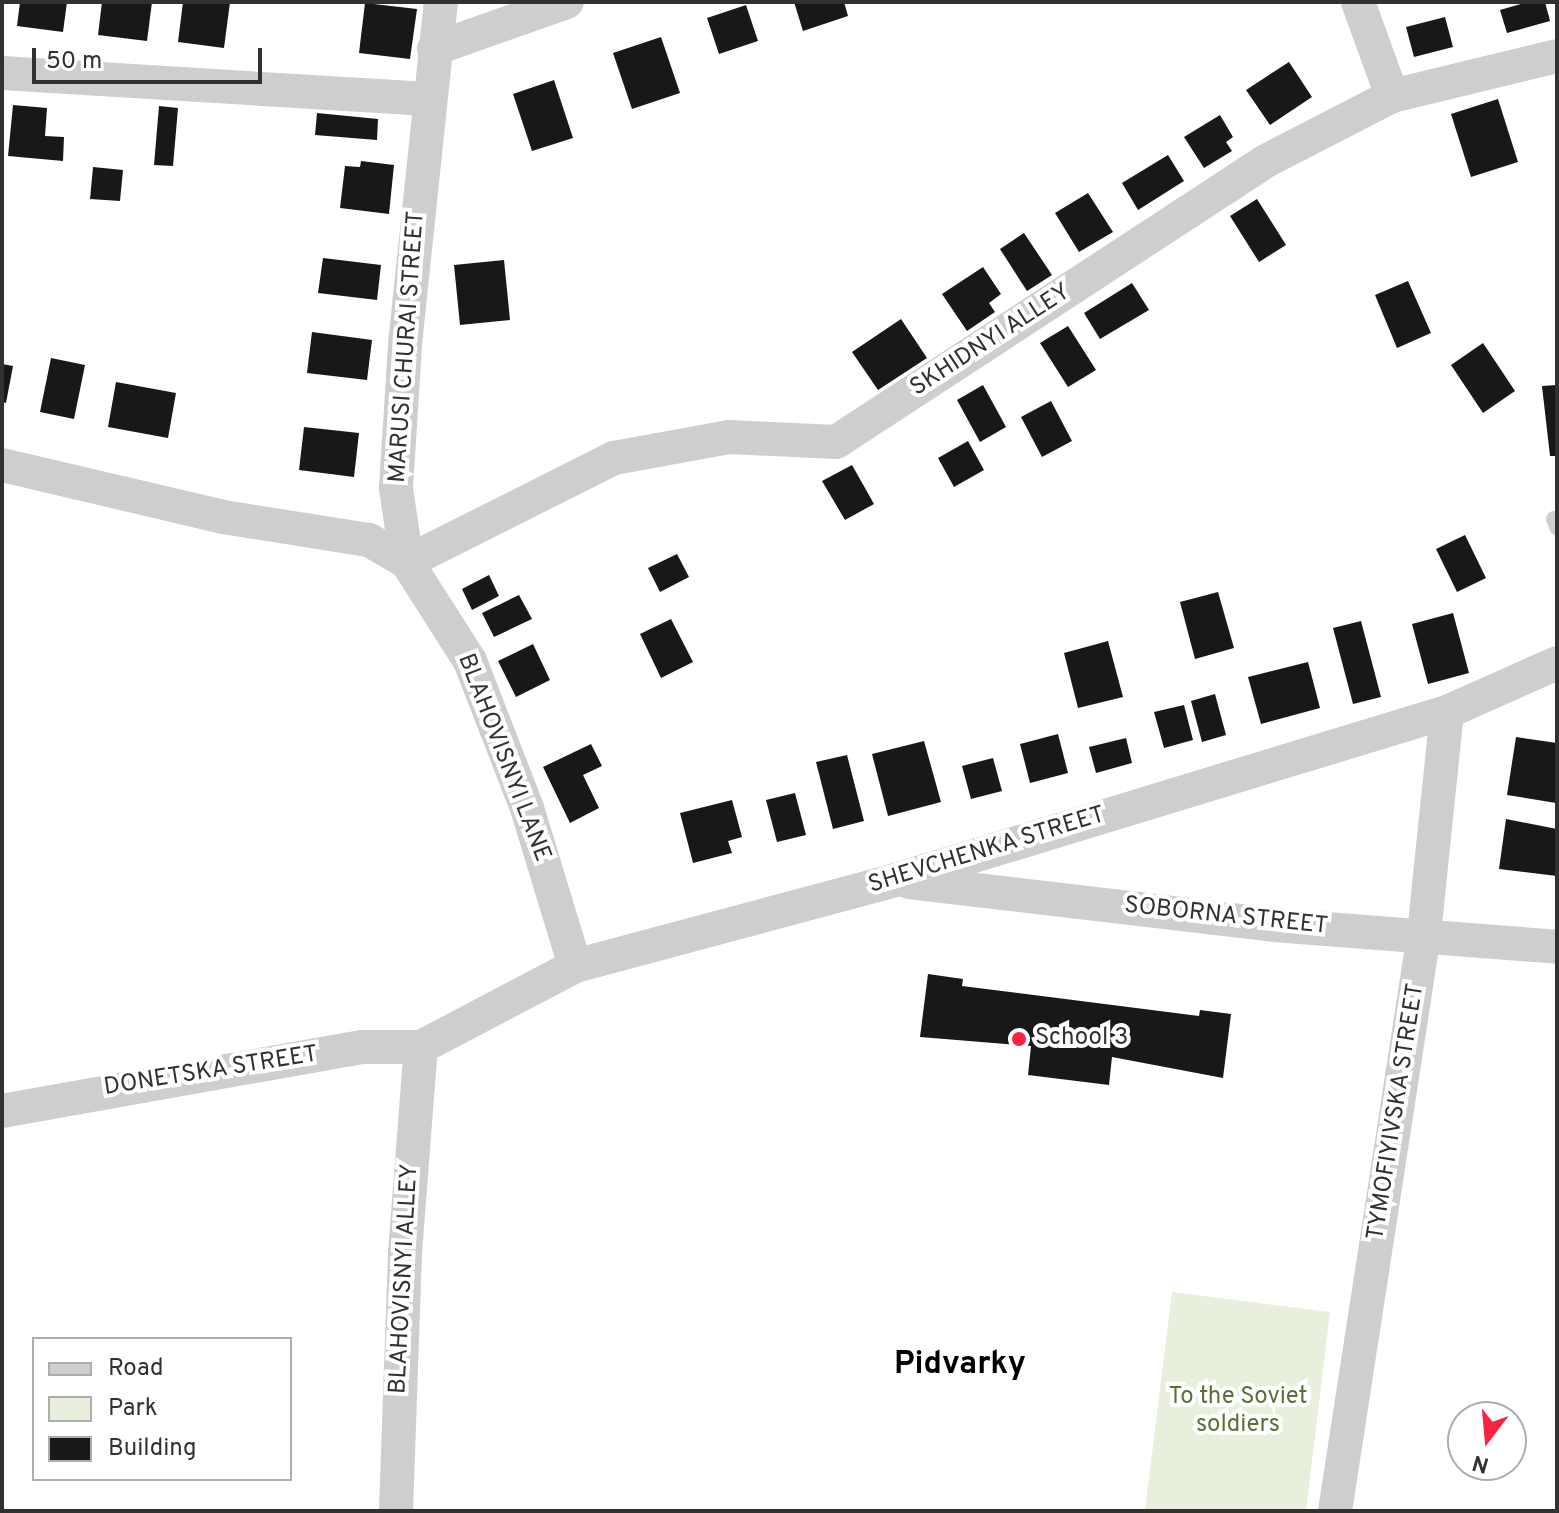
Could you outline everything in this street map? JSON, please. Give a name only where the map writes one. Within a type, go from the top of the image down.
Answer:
[{"type":"street","name":"MARUSI CHURAI STREET","points":[[407,562],[396,488],[428,99],[441,2]]},
{"type":"street","points":[[434,49],[567,2]]},
{"type":"street","points":[[1358,2],[1392,96]]},
{"type":"street","name":"SKHIDNYI ALLEY","points":[[407,562],[614,458],[729,437],[836,442],[1266,161],[1392,96],[1557,56]]},
{"type":"street","points":[[2,73],[428,99]]},
{"type":"street","points":[[2,465],[223,517],[369,540],[407,562]]},
{"type":"street","name":"BLAHOVISNYI LANE","points":[[407,562],[470,661],[527,808],[575,966]]},
{"type":"street","name":"SHEVCHENKA STREET","points":[[421,1047],[575,966],[895,880],[1447,712],[1557,663]]},
{"type":"street","name":"TYMOFIYIVSKA STREET","points":[[1335,1511],[1424,934],[1447,712]]},
{"type":"street","name":"SOBORNA STREET","points":[[895,880],[1274,925],[1424,934],[1557,947]]},
{"type":"street","name":"DONETSKA STREET","points":[[2,1111],[363,1047],[421,1047]]},
{"type":"street","name":"BLAHOVISNYI ALLEY","points":[[396,1511],[405,1253],[421,1047]]},
{"type":"green space","name":"To the Soviet soldiers","points":[[1172,1292],[1330,1312],[1306,1511],[1145,1511]]},
{"type":"building","points":[[20,2],[67,2],[63,32],[17,26]]},
{"type":"building","points":[[102,2],[152,2],[147,41],[98,35]]},
{"type":"building","points":[[183,2],[230,2],[224,48],[178,42]]},
{"type":"building","points":[[794,2],[844,2],[848,16],[803,31]]},
{"type":"building","points":[[1528,2],[1545,2],[1550,21],[1507,33],[1500,10]]},
{"type":"building","points":[[365,3],[417,9],[410,59],[359,53]]},
{"type":"building","points":[[746,5],[758,41],[719,54],[707,18]]},
{"type":"building","points":[[1445,17],[1453,47],[1414,57],[1406,27]]},
{"type":"building","points":[[661,37],[680,93],[632,109],[613,53]]},
{"type":"building","points":[[1289,62],[1312,97],[1270,125],[1246,90]]},
{"type":"building","points":[[554,80],[573,138],[532,151],[513,94]]},
{"type":"building","points":[[1498,99],[1518,162],[1471,177],[1451,114]]},
{"type":"building","points":[[13,105],[47,108],[45,136],[64,137],[63,161],[8,156]]},
{"type":"building","points":[[159,106],[178,108],[173,166],[154,165]]},
{"type":"building","points":[[317,113],[378,119],[377,140],[315,135]]},
{"type":"building","points":[[1220,115],[1233,137],[1226,142],[1232,151],[1204,168],[1184,137]]},
{"type":"building","points":[[1168,155],[1184,181],[1138,210],[1122,183]]},
{"type":"building","points":[[361,161],[394,165],[389,214],[340,208],[345,166],[360,167]]},
{"type":"building","points":[[93,167],[123,170],[120,201],[90,199]]},
{"type":"building","points":[[1088,193],[1113,232],[1079,252],[1055,213]]},
{"type":"building","points":[[1257,199],[1286,245],[1259,262],[1230,216]]},
{"type":"building","points":[[1024,233],[1052,275],[1027,291],[1000,249]]},
{"type":"building","points":[[323,258],[381,265],[377,300],[318,293]]},
{"type":"building","points":[[504,260],[510,320],[460,325],[454,265]]},
{"type":"building","points":[[983,267],[1001,294],[989,303],[995,312],[967,331],[942,294]]},
{"type":"building","points":[[1408,281],[1431,333],[1397,348],[1375,295]]},
{"type":"building","points":[[1132,283],[1149,310],[1100,339],[1084,313]]},
{"type":"building","points":[[901,319],[927,358],[878,390],[852,352]]},
{"type":"building","points":[[1068,326],[1096,370],[1068,387],[1040,343]]},
{"type":"building","points":[[312,332],[372,340],[367,380],[307,373]]},
{"type":"building","points":[[1483,343],[1515,391],[1483,413],[1451,365]]},
{"type":"building","points":[[51,358],[85,365],[74,419],[40,412]]},
{"type":"building","points":[[2,364],[13,366],[6,403],[2,402]]},
{"type":"building","points":[[116,382],[176,393],[168,438],[108,427]]},
{"type":"building","points":[[983,385],[1006,427],[980,442],[957,400]]},
{"type":"building","points":[[1557,385],[1557,456],[1550,456],[1542,386]]},
{"type":"building","points":[[1051,401],[1072,441],[1042,457],[1021,417]]},
{"type":"building","points":[[304,427],[359,433],[354,477],[299,470]]},
{"type":"building","points":[[968,441],[984,470],[954,487],[938,458]]},
{"type":"building","points":[[852,465],[874,504],[845,520],[822,481]]},
{"type":"building","points":[[1465,535],[1486,578],[1457,592],[1436,549]]},
{"type":"building","points":[[677,554],[689,577],[660,592],[648,568]]},
{"type":"building","points":[[489,575],[499,596],[472,610],[462,589]]},
{"type":"building","points":[[1218,592],[1234,648],[1195,659],[1180,602]]},
{"type":"building","points":[[519,595],[532,619],[494,637],[482,613]]},
{"type":"building","points":[[1453,613],[1469,673],[1428,684],[1412,624]]},
{"type":"building","points":[[671,619],[693,662],[661,678],[640,634]]},
{"type":"building","points":[[1361,621],[1381,697],[1353,704],[1333,628]]},
{"type":"building","points":[[1108,641],[1123,697],[1078,708],[1064,653]]},
{"type":"building","points":[[533,644],[550,680],[516,697],[498,661]]},
{"type":"building","points":[[1308,662],[1320,708],[1261,724],[1248,677]]},
{"type":"building","points":[[1215,694],[1226,735],[1202,742],[1191,701]]},
{"type":"building","points":[[1184,705],[1193,740],[1164,748],[1154,712]]},
{"type":"building","points":[[1058,734],[1068,773],[1030,783],[1020,744]]},
{"type":"building","points":[[1516,737],[1557,743],[1556,803],[1507,795]]},
{"type":"building","points":[[1126,738],[1132,763],[1096,773],[1089,747]]},
{"type":"building","points":[[924,741],[941,802],[888,816],[872,754]]},
{"type":"building","points":[[591,744],[602,766],[583,775],[599,808],[570,823],[543,767]]},
{"type":"building","points":[[847,755],[864,821],[833,829],[816,762]]},
{"type":"building","points":[[993,758],[1002,791],[971,799],[962,766]]},
{"type":"building","points":[[795,793],[806,835],[777,842],[766,800]]},
{"type":"building","points":[[732,800],[742,837],[728,841],[732,853],[693,863],[680,813]]},
{"type":"building","points":[[1506,819],[1557,829],[1557,876],[1499,869]]},
{"type":"building","points":[[928,974],[963,979],[962,986],[1199,1016],[1200,1010],[1231,1014],[1223,1078],[1112,1057],[1109,1085],[1028,1075],[1031,1046],[920,1037]]},
{"type":"place","name":"School 3","points":[[1019,1039]]},
{"type":"district","name":"Pidvarky","points":[[960,1365]]}]
